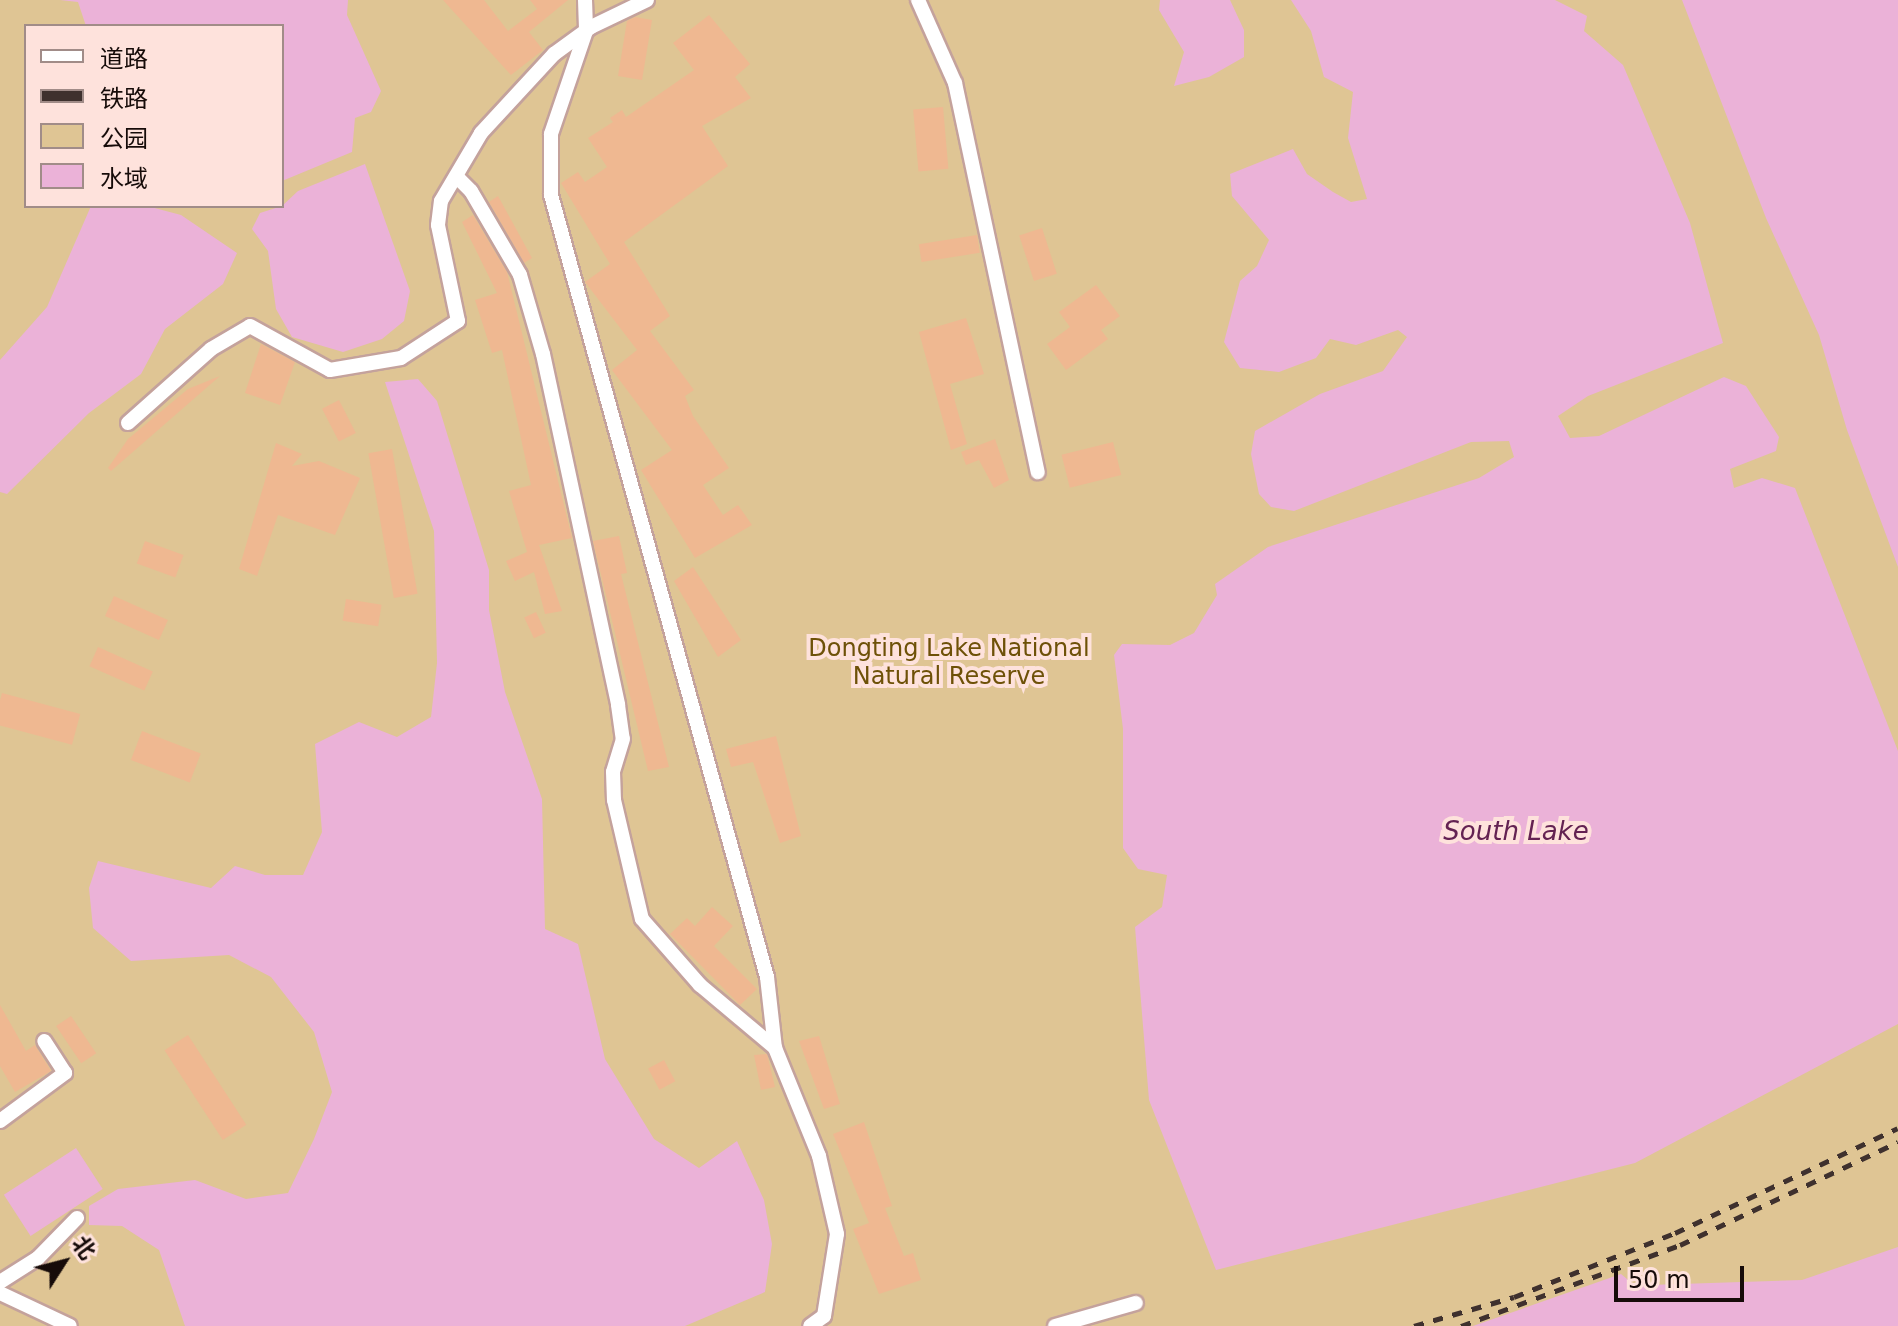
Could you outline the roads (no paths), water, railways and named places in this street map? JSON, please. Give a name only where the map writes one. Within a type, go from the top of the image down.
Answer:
[{"type":"street","points":[[585,0],[586,31],[551,134],[551,195],[767,977],[775,1048],[819,1156],[837,1234],[824,1316],[810,1326]]},
{"type":"street","points":[[128,423],[211,349],[250,326],[330,370],[401,358],[458,321],[438,225],[441,201],[458,178],[481,133],[518,89],[586,31],[647,0]]},
{"type":"street","points":[[918,0],[955,83],[1038,472]]},
{"type":"street","points":[[458,178],[520,275],[560,423],[582,555],[618,705],[623,739],[613,772],[614,800],[642,919],[700,985],[775,1048]]},
{"type":"street","points":[[0,1121],[56,1086],[65,1073],[44,1041]]},
{"type":"street","points":[[0,1282],[38,1258],[77,1218]]},
{"type":"street","points":[[0,1293],[70,1326]]},
{"type":"street","points":[[1055,1326],[1136,1303]]},
{"type":"water","points":[[60,0],[348,0],[347,15],[381,91],[371,112],[355,118],[352,152],[284,180],[284,24],[85,24],[78,2]]},
{"type":"water","points":[[1160,0],[1230,0],[1244,30],[1244,57],[1209,77],[1174,86],[1184,52],[1159,10]]},
{"type":"water","name":"South Lake","points":[[1291,0],[1555,0],[1587,16],[1584,31],[1623,65],[1690,223],[1723,343],[1588,396],[1558,416],[1570,438],[1599,436],[1724,377],[1746,386],[1779,437],[1776,451],[1730,469],[1734,488],[1762,478],[1795,488],[1898,751],[1898,1024],[1635,1163],[1216,1270],[1149,1100],[1135,927],[1162,907],[1167,875],[1138,869],[1123,848],[1123,729],[1114,655],[1122,644],[1170,645],[1194,633],[1217,595],[1215,584],[1268,547],[1479,478],[1514,457],[1509,441],[1471,442],[1294,511],[1271,507],[1259,494],[1251,454],[1255,431],[1320,394],[1383,371],[1407,337],[1398,330],[1356,345],[1330,339],[1316,358],[1279,372],[1240,368],[1224,342],[1240,281],[1257,266],[1269,240],[1232,196],[1230,174],[1293,149],[1307,174],[1333,192],[1351,202],[1367,199],[1348,138],[1353,92],[1324,77],[1311,31]]},
{"type":"water","points":[[1682,0],[1898,0],[1898,567],[1847,430],[1819,335],[1766,218]]},
{"type":"water","points":[[365,164],[410,291],[404,321],[382,339],[343,352],[292,337],[276,309],[268,251],[252,229],[260,213],[284,208],[284,204],[298,191]]},
{"type":"water","points":[[90,208],[155,208],[181,215],[237,253],[223,284],[165,329],[141,374],[89,413],[7,494],[0,492],[0,360],[47,307]]},
{"type":"water","points":[[418,379],[437,401],[489,570],[489,610],[505,692],[542,799],[545,929],[578,944],[605,1059],[654,1139],[699,1168],[737,1141],[764,1200],[772,1244],[765,1292],[685,1326],[185,1326],[159,1250],[122,1226],[89,1225],[89,1206],[118,1189],[195,1180],[246,1199],[288,1193],[314,1139],[332,1092],[314,1032],[271,977],[229,955],[131,961],[93,928],[89,888],[98,861],[211,888],[235,866],[265,875],[303,875],[322,832],[315,744],[359,722],[397,737],[431,717],[437,663],[434,531],[385,382]]},
{"type":"water","points":[[76,1148],[103,1189],[31,1236],[4,1195]]},
{"type":"water","points":[[1898,1247],[1898,1326],[1473,1326],[1621,1274],[1633,1284],[1649,1285],[1802,1280]]},
{"type":"railway","points":[[1414,1326],[1514,1297],[1675,1233],[1898,1128]]},
{"type":"railway","points":[[1461,1326],[1680,1245],[1898,1142]]},
{"type":"park label","name":"Dongting Lake National Natural Reserve","points":[[949,663]]}]
